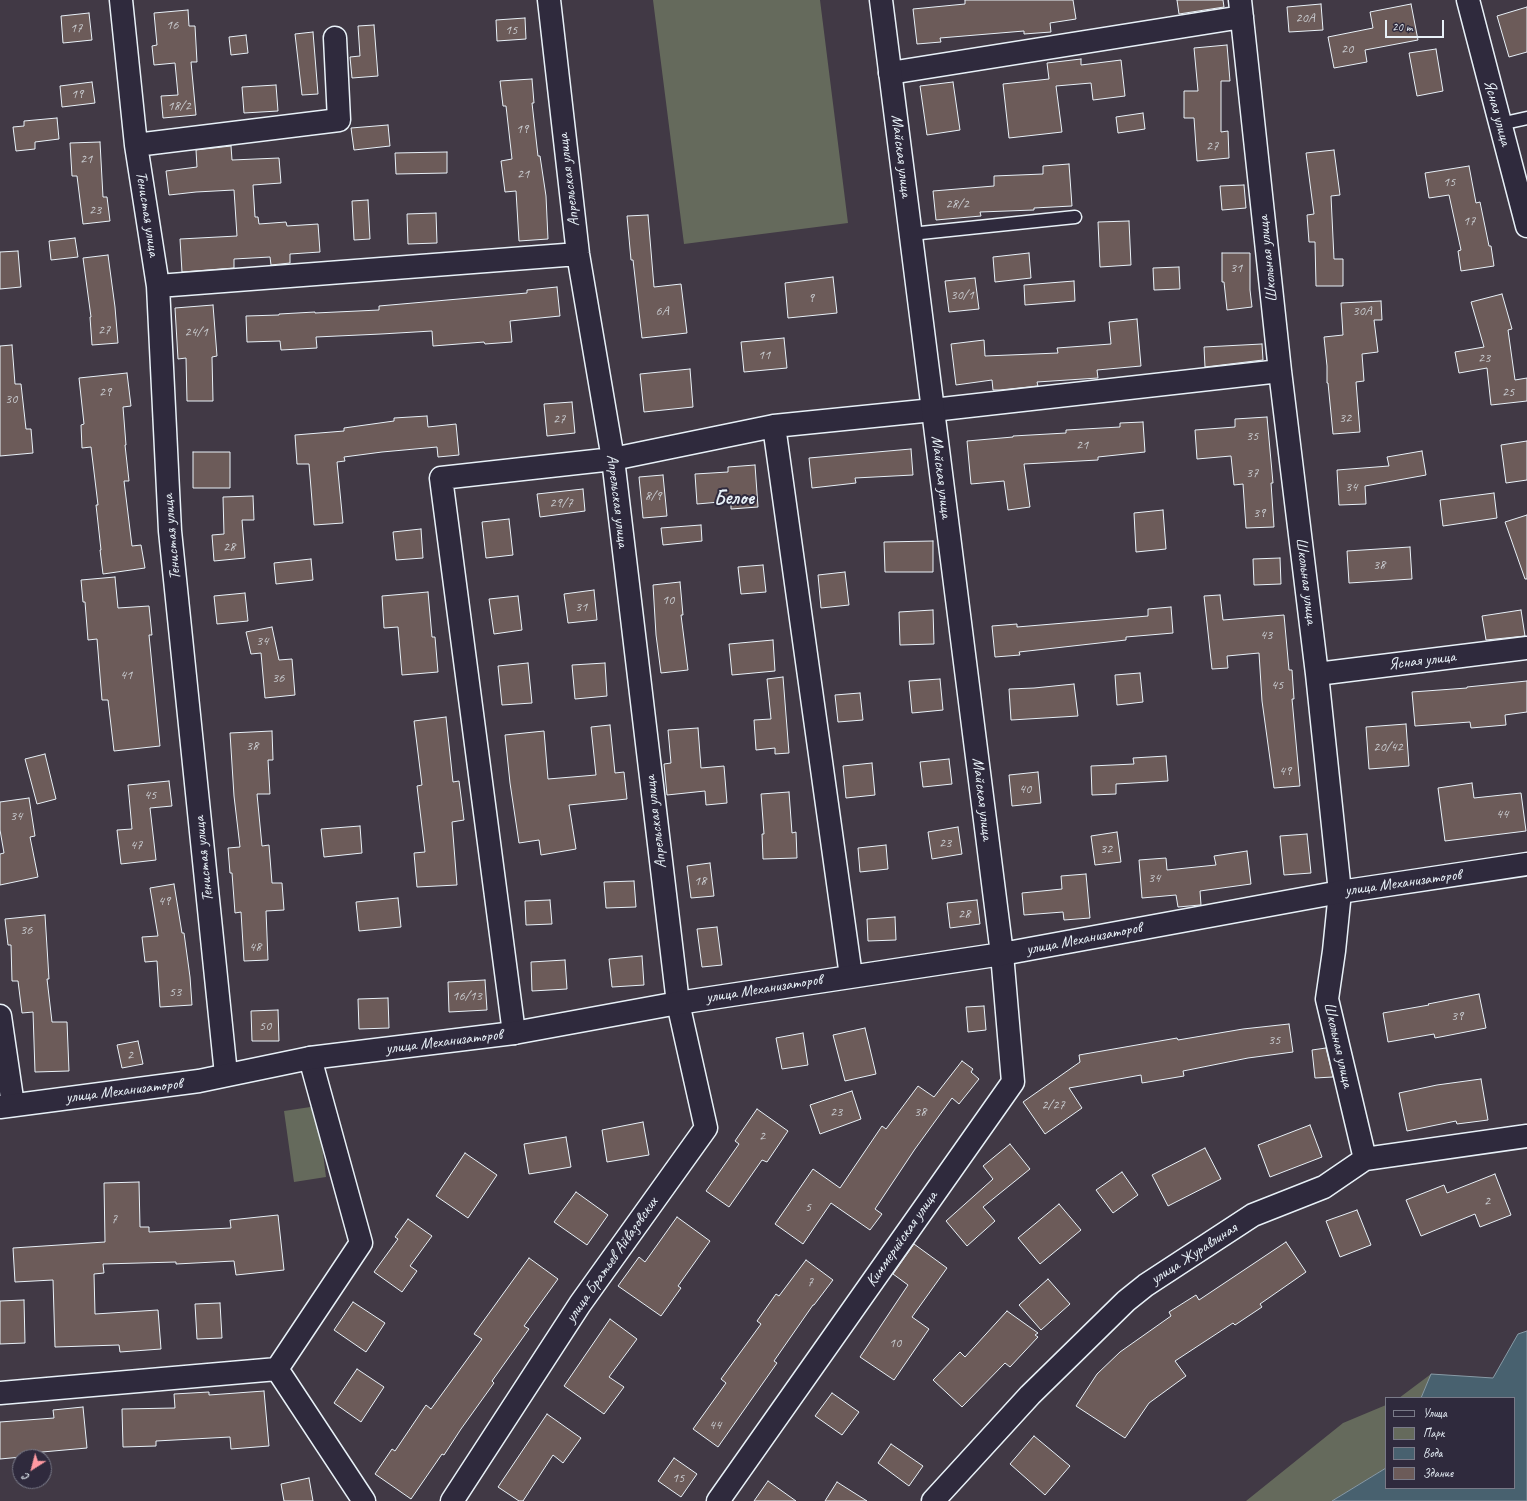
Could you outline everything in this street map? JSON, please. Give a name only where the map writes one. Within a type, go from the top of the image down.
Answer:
[{"type":"street","name":"Тенистая улица","points":[[121,0],[136,145],[158,286],[170,531],[226,1074]]},
{"type":"street","name":"Апрельская улица","points":[[549,0],[578,254],[612,459],[678,1003]]},
{"type":"street","name":"Майская улица","points":[[881,0],[1002,954]]},
{"type":"street","name":"Ясная улица","points":[[1468,0],[1527,226]]},
{"type":"street","points":[[890,73],[1241,9]]},
{"type":"street","name":"Школьная улица","points":[[1241,9],[1280,371],[1317,674],[1340,892],[1327,999],[1364,1159]]},
{"type":"street","points":[[136,145],[339,120],[335,38]]},
{"type":"street","points":[[158,286],[578,254]]},
{"type":"street","points":[[514,1033],[441,478],[612,459],[774,426],[933,410],[1280,371]]},
{"type":"street","points":[[774,426],[851,976]]},
{"type":"street","name":"Ясная улица","points":[[1317,674],[1527,648]]},
{"type":"street","name":"улица Механизаторов","points":[[7,1106],[200,1081],[226,1074],[310,1058],[514,1033],[678,1003],[1002,954],[1340,892],[1527,864]]},
{"type":"street","name":"Киммерийская улица","points":[[718,1501],[1013,1082],[1002,954]]},
{"type":"street","name":"улица Братьев Айвазовских","points":[[452,1501],[580,1304],[706,1128],[678,1003]]},
{"type":"street","points":[[0,1016],[7,1106]]},
{"type":"street","points":[[276,1369],[361,1243],[310,1058]]},
{"type":"street","name":"улица Журавлиная","points":[[933,1501],[1030,1394],[1126,1300],[1146,1285],[1253,1215],[1324,1187],[1364,1159],[1527,1136]]},
{"type":"street","points":[[0,1393],[276,1369]]},
{"type":"street","points":[[276,1369],[364,1501]]},
{"type":"lane","points":[[1500,124],[1527,118]]},
{"type":"lane","points":[[911,234],[1075,217]]},
{"type":"green space","points":[[653,0],[820,0],[848,223],[684,244]]},
{"type":"green space","points":[[317,1106],[326,1177],[294,1182],[284,1111]]},
{"type":"green space","points":[[1431,1374],[1421,1397],[1400,1397]]},
{"type":"green space","points":[[1385,1405],[1385,1469],[1332,1501],[1246,1501],[1343,1423]]},
{"type":"water","points":[[1527,1331],[1527,1501],[1332,1501],[1385,1469],[1385,1489],[1515,1489],[1515,1397],[1421,1397],[1431,1374],[1493,1378],[1518,1334]]},
{"type":"building","points":[[965,0],[1073,0],[1076,19],[1050,23],[1051,32],[1024,34],[1024,31],[940,38],[941,42],[917,44],[913,9],[965,4]]},
{"type":"building","points":[[1177,0],[1223,0],[1224,7],[1179,14]]},
{"type":"building","points":[[1321,4],[1323,30],[1289,32],[1287,7]]},
{"type":"building","points":[[1411,4],[1418,40],[1365,50],[1367,62],[1334,68],[1328,37],[1373,28],[1370,12]]},
{"type":"building","points":[[1527,7],[1527,52],[1509,57],[1497,16]]},
{"type":"building","points":[[188,10],[189,26],[195,26],[197,62],[191,62],[196,115],[163,118],[161,96],[178,95],[175,63],[154,65],[152,46],[157,45],[154,13]]},
{"type":"building","points":[[89,13],[92,40],[63,43],[61,16]]},
{"type":"building","points":[[525,18],[526,39],[497,41],[496,20]]},
{"type":"building","points":[[374,25],[378,76],[352,78],[350,57],[360,56],[358,26]]},
{"type":"building","points":[[313,32],[318,94],[302,95],[295,34]]},
{"type":"building","points":[[246,35],[248,53],[231,55],[229,37]]},
{"type":"building","points":[[1227,45],[1230,81],[1221,81],[1221,132],[1228,131],[1229,158],[1197,161],[1194,118],[1184,118],[1184,91],[1198,91],[1194,48]]},
{"type":"building","points":[[1436,49],[1443,91],[1417,96],[1409,53]]},
{"type":"building","points":[[1081,59],[1081,65],[1121,60],[1125,96],[1093,100],[1091,83],[1056,86],[1062,132],[1009,138],[1003,84],[1049,79],[1047,63]]},
{"type":"building","points":[[532,79],[534,103],[532,103],[538,156],[540,156],[546,196],[548,239],[519,241],[516,191],[505,192],[501,161],[512,159],[506,106],[503,106],[500,81]]},
{"type":"building","points":[[92,82],[95,103],[62,107],[60,86]]},
{"type":"building","points":[[953,82],[960,130],[927,135],[920,86]]},
{"type":"building","points":[[276,85],[278,111],[244,113],[242,87]]},
{"type":"building","points":[[1143,113],[1145,129],[1118,133],[1116,117]]},
{"type":"building","points":[[57,118],[59,139],[35,142],[35,149],[16,151],[13,127],[24,126],[24,121]]},
{"type":"building","points":[[388,125],[390,146],[354,150],[351,128]]},
{"type":"building","points":[[100,142],[103,197],[107,197],[110,221],[83,224],[77,176],[72,176],[70,143]]},
{"type":"building","points":[[231,146],[232,160],[279,158],[281,183],[253,185],[255,217],[258,217],[259,224],[286,222],[287,226],[318,224],[320,252],[290,254],[290,263],[271,265],[270,257],[234,259],[234,268],[182,272],[180,239],[237,236],[234,190],[169,195],[166,171],[197,167],[196,150]]},
{"type":"building","points":[[1334,150],[1340,195],[1331,196],[1334,259],[1343,259],[1343,286],[1316,286],[1315,242],[1309,242],[1307,215],[1314,214],[1306,153]]},
{"type":"building","points":[[447,152],[447,173],[396,174],[395,153]]},
{"type":"building","points":[[1069,164],[1072,206],[1034,208],[1034,210],[980,212],[981,216],[936,220],[933,191],[994,186],[994,176],[1043,174],[1043,166]]},
{"type":"building","points":[[1469,166],[1476,203],[1480,202],[1489,246],[1491,246],[1494,266],[1461,271],[1458,251],[1461,250],[1449,195],[1429,198],[1425,173]]},
{"type":"building","points":[[1244,185],[1246,208],[1222,210],[1220,186]]},
{"type":"building","points":[[368,200],[370,239],[354,240],[352,201]]},
{"type":"building","points":[[436,213],[437,243],[408,244],[407,214]]},
{"type":"building","points":[[648,215],[654,287],[681,284],[687,333],[642,338],[633,260],[631,260],[627,216]]},
{"type":"building","points":[[1129,221],[1131,265],[1100,267],[1098,222]]},
{"type":"building","points":[[75,238],[78,257],[51,260],[49,241]]},
{"type":"building","points":[[18,251],[21,287],[0,289],[0,252]]},
{"type":"building","points":[[1029,253],[1031,278],[995,282],[993,257]]},
{"type":"building","points":[[1222,253],[1250,253],[1250,290],[1252,307],[1227,310],[1224,282],[1222,282]]},
{"type":"building","points":[[108,255],[118,343],[92,345],[91,317],[83,258]]},
{"type":"building","points":[[1179,267],[1180,289],[1154,290],[1153,268]]},
{"type":"building","points":[[833,277],[837,313],[788,318],[785,283]]},
{"type":"building","points":[[975,278],[979,309],[949,312],[945,281]]},
{"type":"building","points":[[1074,281],[1075,301],[1025,305],[1024,285]]},
{"type":"building","points":[[557,287],[560,316],[510,321],[512,342],[485,344],[484,342],[433,346],[432,331],[316,337],[317,348],[281,350],[280,341],[247,342],[246,316],[379,310],[379,306],[527,293],[527,290]]},
{"type":"building","points":[[1502,294],[1512,329],[1508,330],[1515,380],[1527,378],[1527,401],[1491,405],[1487,368],[1459,373],[1455,352],[1484,347],[1471,302]]},
{"type":"building","points":[[1381,301],[1382,320],[1374,320],[1378,352],[1362,354],[1364,381],[1356,382],[1360,432],[1333,434],[1327,383],[1324,337],[1343,335],[1341,303]]},
{"type":"building","points":[[213,305],[217,356],[212,357],[213,401],[187,401],[186,358],[178,359],[175,308]]},
{"type":"building","points":[[1137,319],[1141,366],[1097,370],[1098,378],[1037,382],[1038,386],[1000,390],[993,390],[992,380],[956,385],[951,344],[984,340],[985,356],[1058,353],[1057,348],[1111,344],[1109,322]]},
{"type":"building","points":[[784,338],[787,368],[744,372],[741,342]]},
{"type":"building","points":[[1262,344],[1263,360],[1205,367],[1204,347]]},
{"type":"building","points":[[12,345],[15,384],[21,384],[26,429],[31,429],[33,453],[0,456],[0,346]]},
{"type":"building","points":[[690,369],[693,407],[644,412],[640,374]]},
{"type":"building","points":[[127,373],[131,406],[123,407],[129,481],[124,481],[132,546],[141,545],[145,568],[103,574],[96,505],[98,505],[91,447],[82,448],[81,425],[84,424],[79,378]]},
{"type":"building","points":[[572,402],[575,433],[547,436],[544,404]]},
{"type":"building","points":[[427,416],[428,427],[456,424],[459,455],[438,457],[437,447],[344,457],[345,461],[337,462],[343,523],[314,525],[309,464],[297,464],[295,435],[344,431],[344,428],[394,421],[394,418]]},
{"type":"building","points":[[1267,417],[1273,483],[1271,483],[1274,527],[1246,528],[1243,484],[1234,485],[1231,456],[1197,459],[1195,430],[1235,427],[1235,419]]},
{"type":"building","points":[[1143,422],[1145,452],[1098,457],[1098,460],[1024,464],[1030,507],[1008,510],[1004,481],[971,484],[967,441],[1013,436],[1066,433],[1066,430],[1120,427],[1120,423]]},
{"type":"building","points":[[1527,441],[1527,480],[1506,483],[1501,445]]},
{"type":"building","points":[[911,449],[913,475],[855,478],[856,483],[812,488],[809,458]]},
{"type":"building","points":[[1422,451],[1426,475],[1365,486],[1366,504],[1339,505],[1337,470],[1389,466],[1387,457]]},
{"type":"building","points":[[193,452],[230,452],[230,488],[193,488]]},
{"type":"building","points":[[755,465],[758,507],[731,509],[731,501],[697,504],[695,474],[728,472],[728,467]]},
{"type":"building","points":[[663,475],[667,516],[643,518],[639,477]]},
{"type":"building","points":[[583,489],[585,511],[540,517],[537,494]]},
{"type":"building","points":[[1494,493],[1497,518],[1443,526],[1440,500]]},
{"type":"building","points":[[253,496],[254,520],[242,520],[245,558],[214,561],[212,535],[224,534],[223,497]]},
{"type":"building","points":[[1163,510],[1166,549],[1136,552],[1134,513]]},
{"type":"building","points":[[1527,515],[1527,579],[1525,579],[1505,522]]},
{"type":"building","points":[[509,519],[513,555],[486,558],[482,522]]},
{"type":"building","points":[[701,525],[702,541],[663,545],[661,528]]},
{"type":"building","points":[[421,529],[423,558],[396,560],[393,532]]},
{"type":"building","points":[[933,541],[933,572],[885,572],[884,542]]},
{"type":"building","points":[[1410,547],[1412,579],[1349,583],[1347,551]]},
{"type":"building","points":[[1280,558],[1281,584],[1254,585],[1253,559]]},
{"type":"building","points":[[311,559],[313,580],[276,584],[274,563]]},
{"type":"building","points":[[763,565],[766,592],[741,594],[738,567]]},
{"type":"building","points":[[845,572],[849,605],[821,608],[818,575]]},
{"type":"building","points":[[115,577],[118,608],[149,606],[152,635],[149,635],[160,746],[114,751],[108,700],[102,700],[97,639],[88,640],[85,602],[83,602],[81,580]]},
{"type":"building","points":[[680,582],[683,615],[681,615],[688,670],[661,673],[656,635],[653,585]]},
{"type":"building","points":[[594,590],[597,620],[568,623],[564,594]]},
{"type":"building","points":[[428,592],[432,637],[435,637],[438,672],[402,675],[398,627],[384,628],[382,596]]},
{"type":"building","points":[[245,593],[248,621],[217,624],[214,596]]},
{"type":"building","points":[[1220,595],[1223,620],[1284,615],[1289,670],[1292,670],[1294,699],[1292,699],[1300,786],[1274,788],[1262,701],[1259,653],[1227,656],[1228,668],[1212,669],[1204,596]]},
{"type":"building","points":[[518,596],[522,630],[494,634],[489,599]]},
{"type":"building","points":[[1171,607],[1173,633],[1126,637],[1126,640],[1019,652],[1020,655],[995,657],[992,626],[1017,624],[1017,627],[1148,616],[1148,609]]},
{"type":"building","points":[[933,610],[934,644],[900,645],[899,612]]},
{"type":"building","points":[[1521,610],[1525,636],[1486,640],[1482,616]]},
{"type":"building","points":[[272,627],[279,660],[292,659],[295,695],[265,698],[261,653],[251,654],[246,632]]},
{"type":"building","points":[[773,640],[775,671],[732,675],[729,644]]},
{"type":"building","points":[[528,663],[532,703],[502,705],[498,666]]},
{"type":"building","points":[[605,663],[607,696],[575,699],[572,665]]},
{"type":"building","points":[[1140,673],[1143,702],[1117,705],[1115,675]]},
{"type":"building","points":[[783,677],[789,753],[775,754],[775,748],[756,750],[754,720],[771,719],[767,679]]},
{"type":"building","points":[[940,679],[943,710],[912,713],[909,681]]},
{"type":"building","points":[[1527,681],[1527,712],[1505,715],[1506,725],[1471,728],[1470,722],[1415,726],[1412,692],[1467,688]]},
{"type":"building","points":[[1074,684],[1078,716],[1011,720],[1009,689]]},
{"type":"building","points":[[860,693],[863,720],[838,722],[835,695]]},
{"type":"building","points":[[446,717],[453,782],[459,781],[464,820],[452,822],[457,885],[417,887],[414,853],[425,852],[417,786],[422,785],[414,721]]},
{"type":"building","points":[[1406,724],[1409,766],[1369,769],[1366,727]]},
{"type":"building","points":[[610,725],[615,773],[624,772],[627,799],[569,805],[576,849],[541,855],[539,840],[519,843],[510,783],[505,735],[544,731],[548,779],[596,775],[591,727]]},
{"type":"building","points":[[698,728],[701,768],[724,766],[727,803],[706,805],[705,791],[667,795],[664,764],[671,763],[668,730]]},
{"type":"building","points":[[272,731],[273,760],[268,760],[270,794],[257,794],[262,846],[269,845],[272,883],[282,883],[284,910],[266,911],[268,960],[244,961],[241,912],[235,913],[232,873],[230,873],[228,848],[240,847],[234,796],[230,733]]},
{"type":"building","points":[[45,754],[56,799],[37,804],[25,759]]},
{"type":"building","points":[[1166,756],[1168,781],[1116,784],[1116,794],[1092,795],[1091,766],[1134,764],[1133,758]]},
{"type":"building","points":[[949,759],[952,784],[923,787],[920,762]]},
{"type":"building","points":[[872,763],[875,795],[846,798],[843,766]]},
{"type":"building","points":[[1038,772],[1041,803],[1012,806],[1009,775]]},
{"type":"building","points":[[169,781],[172,806],[150,808],[156,860],[121,864],[117,830],[132,829],[128,785]]},
{"type":"building","points":[[1472,783],[1474,798],[1521,793],[1526,831],[1445,841],[1438,788]]},
{"type":"building","points":[[789,792],[792,833],[796,832],[797,858],[763,859],[762,834],[764,834],[761,794]]},
{"type":"building","points":[[29,798],[35,836],[30,837],[38,877],[0,885],[0,854],[4,853],[0,830],[0,802]]},
{"type":"building","points":[[360,826],[362,853],[324,857],[321,829]]},
{"type":"building","points":[[958,827],[962,854],[932,859],[928,832]]},
{"type":"building","points":[[1117,832],[1121,862],[1095,865],[1091,836]]},
{"type":"building","points":[[1307,834],[1311,873],[1284,875],[1280,836]]},
{"type":"building","points":[[886,845],[888,869],[860,872],[858,848]]},
{"type":"building","points":[[1247,851],[1251,884],[1200,891],[1201,905],[1178,907],[1176,895],[1142,898],[1139,860],[1166,858],[1167,870],[1216,865],[1214,856]]},
{"type":"building","points":[[710,863],[714,896],[691,898],[687,866]]},
{"type":"building","points":[[1086,874],[1090,918],[1064,920],[1063,912],[1024,915],[1022,893],[1062,889],[1061,876]]},
{"type":"building","points":[[634,881],[636,907],[606,908],[604,882]]},
{"type":"building","points":[[174,884],[182,933],[184,933],[192,1005],[160,1007],[157,961],[145,962],[142,937],[158,936],[150,888]]},
{"type":"building","points":[[398,898],[401,927],[359,931],[356,902]]},
{"type":"building","points":[[550,900],[552,924],[526,925],[525,901]]},
{"type":"building","points":[[977,900],[980,924],[950,928],[947,903]]},
{"type":"building","points":[[45,915],[49,979],[47,979],[52,1022],[67,1022],[69,1071],[35,1072],[33,1012],[22,1013],[18,981],[12,981],[11,945],[8,945],[5,919]]},
{"type":"building","points":[[895,917],[896,940],[868,941],[867,919]]},
{"type":"building","points":[[717,927],[722,965],[702,967],[697,929]]},
{"type":"building","points":[[642,956],[644,985],[612,987],[609,959]]},
{"type":"building","points":[[565,960],[567,989],[532,991],[531,962]]},
{"type":"building","points":[[485,980],[487,1010],[449,1012],[448,982]]},
{"type":"building","points":[[1479,994],[1486,1028],[1435,1038],[1434,1034],[1388,1042],[1383,1013]]},
{"type":"building","points":[[388,998],[389,1028],[359,1029],[358,999]]},
{"type":"building","points":[[984,1006],[986,1030],[968,1032],[966,1007]]},
{"type":"building","points":[[278,1010],[279,1041],[252,1041],[251,1011]]},
{"type":"building","points":[[1289,1024],[1293,1052],[1248,1058],[1183,1071],[1184,1076],[1142,1083],[1141,1075],[1069,1088],[1082,1108],[1045,1134],[1023,1102],[1080,1062],[1079,1055],[1177,1038],[1178,1040],[1243,1029]]},
{"type":"building","points":[[865,1028],[876,1074],[845,1081],[833,1035]]},
{"type":"building","points":[[803,1033],[808,1065],[782,1069],[776,1038]]},
{"type":"building","points":[[138,1041],[143,1064],[122,1068],[117,1045]]},
{"type":"building","points":[[1326,1048],[1333,1077],[1315,1078],[1312,1050]]},
{"type":"building","points":[[962,1061],[973,1069],[971,1072],[979,1079],[959,1104],[952,1098],[915,1149],[875,1209],[882,1214],[870,1230],[831,1203],[803,1244],[775,1224],[813,1169],[840,1188],[882,1126],[886,1129],[918,1086],[934,1097]]},
{"type":"building","points":[[1481,1079],[1488,1120],[1457,1124],[1456,1121],[1407,1131],[1399,1093],[1437,1085]]},
{"type":"building","points":[[852,1091],[861,1119],[820,1134],[810,1105]]},
{"type":"building","points":[[757,1109],[788,1131],[767,1162],[762,1160],[729,1207],[706,1191],[739,1144],[735,1141]]},
{"type":"building","points":[[643,1122],[649,1155],[607,1162],[602,1130]]},
{"type":"building","points":[[1310,1125],[1322,1157],[1270,1177],[1258,1145]]},
{"type":"building","points":[[566,1137],[571,1167],[529,1174],[524,1144]]},
{"type":"building","points":[[1010,1144],[1030,1169],[983,1207],[995,1221],[967,1246],[946,1221],[993,1179],[983,1166]]},
{"type":"building","points":[[1205,1148],[1221,1179],[1168,1206],[1152,1175]]},
{"type":"building","points":[[465,1153],[497,1175],[468,1218],[436,1196]]},
{"type":"building","points":[[1122,1172],[1138,1195],[1113,1213],[1096,1190]]},
{"type":"building","points":[[1495,1174],[1511,1215],[1480,1227],[1475,1214],[1421,1236],[1406,1200],[1444,1185],[1447,1193]]},
{"type":"building","points":[[139,1182],[140,1227],[149,1227],[149,1232],[231,1228],[230,1220],[278,1215],[284,1270],[236,1275],[234,1261],[176,1264],[176,1262],[103,1264],[104,1273],[94,1274],[95,1314],[158,1310],[161,1349],[120,1352],[119,1345],[55,1347],[53,1280],[15,1282],[13,1248],[105,1242],[104,1183]]},
{"type":"building","points":[[576,1192],[608,1215],[587,1245],[554,1222]]},
{"type":"building","points":[[1059,1204],[1081,1230],[1040,1264],[1018,1238]]},
{"type":"building","points":[[1357,1210],[1371,1245],[1340,1257],[1326,1221]]},
{"type":"building","points":[[677,1217],[710,1241],[678,1286],[681,1288],[661,1316],[618,1286],[639,1257],[645,1262]]},
{"type":"building","points":[[408,1219],[432,1236],[410,1266],[417,1271],[402,1292],[374,1272],[398,1239],[395,1237]]},
{"type":"building","points":[[1286,1242],[1306,1272],[1260,1304],[1262,1307],[1235,1325],[1233,1323],[1175,1361],[1186,1376],[1149,1403],[1125,1438],[1076,1406],[1097,1374],[1120,1352],[1171,1316],[1169,1312],[1196,1295],[1199,1300]]},
{"type":"building","points":[[914,1244],[947,1268],[912,1317],[929,1329],[894,1380],[860,1357],[908,1285],[893,1274]]},
{"type":"building","points":[[529,1258],[558,1279],[524,1326],[529,1329],[492,1381],[494,1383],[444,1455],[442,1454],[411,1499],[375,1474],[392,1449],[395,1451],[426,1405],[431,1409],[482,1339],[474,1334]]},
{"type":"building","points":[[806,1260],[833,1280],[813,1305],[774,1361],[777,1363],[718,1447],[693,1429],[726,1383],[721,1379],[761,1324],[757,1321],[776,1294],[779,1296]]},
{"type":"building","points":[[1048,1279],[1070,1304],[1041,1330],[1019,1305]]},
{"type":"building","points":[[24,1300],[25,1343],[0,1344],[0,1301]]},
{"type":"building","points":[[353,1302],[385,1323],[366,1352],[334,1330]]},
{"type":"building","points":[[220,1303],[222,1338],[197,1339],[195,1304]]},
{"type":"building","points":[[1007,1311],[1038,1333],[1035,1335],[1038,1337],[1010,1367],[1005,1363],[962,1407],[933,1380],[960,1352],[965,1357]]},
{"type":"building","points":[[610,1319],[637,1339],[609,1377],[624,1387],[604,1414],[564,1386]]},
{"type":"building","points":[[357,1369],[384,1387],[361,1422],[334,1403]]},
{"type":"building","points":[[264,1391],[269,1446],[231,1449],[230,1437],[156,1441],[156,1446],[123,1447],[122,1409],[175,1408],[174,1394],[209,1392],[209,1395]]},
{"type":"building","points":[[832,1393],[859,1412],[842,1435],[815,1416]]},
{"type":"building","points":[[83,1407],[87,1448],[52,1451],[52,1449],[12,1449],[12,1458],[0,1459],[0,1422],[54,1418],[53,1410]]},
{"type":"building","points":[[547,1414],[581,1438],[563,1463],[553,1455],[523,1501],[519,1501],[498,1487]]},
{"type":"building","points":[[1034,1436],[1070,1466],[1045,1495],[1010,1464]]},
{"type":"building","points":[[891,1444],[923,1466],[909,1486],[878,1463]]},
{"type":"building","points":[[674,1458],[697,1474],[681,1497],[658,1481]]},
{"type":"building","points":[[309,1478],[313,1501],[284,1501],[281,1484]]},
{"type":"building","points":[[768,1481],[796,1501],[754,1501]]},
{"type":"building","points":[[837,1482],[867,1501],[825,1501]]},
{"type":"district","name":"Белое","points":[[734,499]]}]
